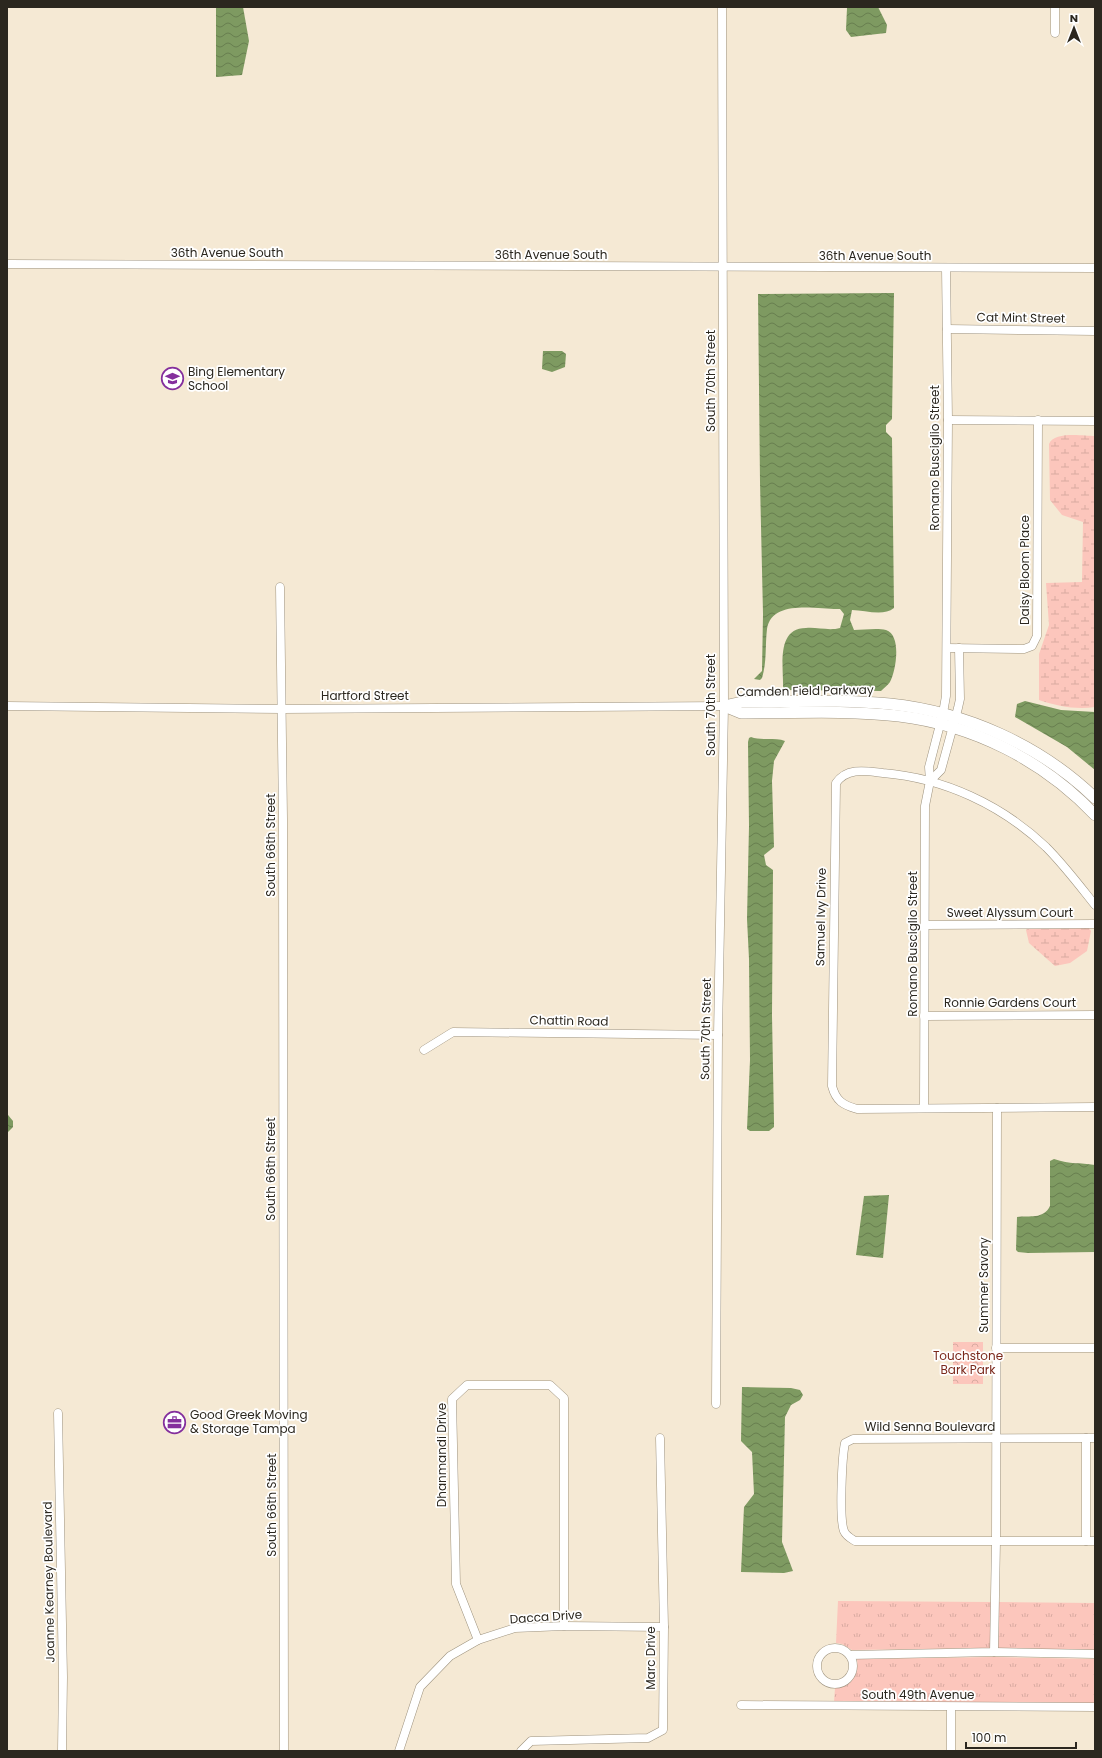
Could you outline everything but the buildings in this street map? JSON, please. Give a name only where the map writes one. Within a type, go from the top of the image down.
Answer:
[{"type":"street","name":"South 70th Street","points":[[716,1404],[718,1035],[724,706],[722,7]]},
{"type":"street","points":[[1055,7],[1055,33]]},
{"type":"street","name":"36th Avenue South","points":[[7,264],[723,268],[1095,268]]},
{"type":"street","name":"Romano Busciglio Street","points":[[924,1108],[925,806],[930,781],[929,767],[942,719],[946,696],[948,420],[946,268]]},
{"type":"street","name":"Cat Mint Street","points":[[947,329],[1095,331]]},
{"type":"street","points":[[948,420],[1095,421]]},
{"type":"street","name":"Daisy Bloom Place","points":[[959,648],[1024,649],[1032,646],[1037,636],[1038,420]]},
{"type":"street","name":"South 66th Street","points":[[280,587],[282,709],[284,1751]]},
{"type":"street","points":[[947,648],[959,648]]},
{"type":"street","name":"Romano Busciglio Street","points":[[930,781],[941,770],[960,699],[959,648]]},
{"type":"street","name":"Camden Field Parkway","points":[[724,706],[742,702],[877,703],[906,706],[942,719],[1004,735],[1030,749],[1070,776],[1095,798]]},
{"type":"street","name":"Hartford Street","points":[[7,706],[282,709],[724,706]]},
{"type":"street","name":"Camden Field Parkway","points":[[954,722],[1030,762],[1063,785],[1095,815]]},
{"type":"street","name":"Samuel Ivy Drive","points":[[1095,905],[1056,858],[1013,820],[971,796],[930,781],[899,774],[862,771],[850,772],[841,775],[836,782],[832,1086],[834,1095],[838,1101],[857,1109],[1095,1107]]},
{"type":"street","name":"Sweet Alyssum Court","points":[[925,925],[1095,924]]},
{"type":"street","name":"Ronnie Gardens Court","points":[[924,1016],[1095,1015]]},
{"type":"street","name":"Chattin Road","points":[[424,1050],[453,1032],[718,1035]]},
{"type":"street","name":"Summer Savory","points":[[994,1652],[996,1541],[995,1438],[997,1108]]},
{"type":"street","points":[[996,1348],[1095,1348]]},
{"type":"street","name":"Dhanmandi Drive","points":[[478,1640],[456,1584],[452,1399],[467,1385],[550,1385],[564,1398],[564,1626]]},
{"type":"street","name":"Joanne Kearney Boulevard","points":[[58,1413],[63,1669],[62,1751]]},
{"type":"street","name":"Marc Drive","points":[[521,1751],[531,1741],[648,1738],[663,1730],[664,1627],[660,1438]]},
{"type":"street","points":[[1086,1541],[1091,1438]]},
{"type":"street","name":"Wild Senna Boulevard","points":[[1091,1438],[853,1439],[845,1443],[843,1454],[843,1530],[848,1538],[855,1541],[1095,1541]]},
{"type":"street","name":"Dacca Drive","points":[[400,1751],[420,1687],[450,1656],[478,1640],[515,1628],[564,1626],[664,1627]]},
{"type":"street","points":[[834,1647],[846,1650],[850,1655],[854,1666],[850,1678],[839,1684],[833,1684],[822,1678],[817,1668],[820,1656],[823,1652],[834,1647]]},
{"type":"street","points":[[850,1655],[994,1652],[1095,1654]]},
{"type":"street","name":"South 49th Avenue","points":[[741,1706],[1095,1707]]},
{"type":"street","points":[[951,1707],[951,1751]]},
{"type":"green space","points":[[1069,435],[1095,436],[1095,707],[1074,708],[1039,700],[1039,654],[1049,625],[1046,583],[1082,582],[1083,522],[1062,515],[1050,500],[1049,444],[1057,437]]},
{"type":"green space","points":[[1089,928],[1091,931],[1087,951],[1070,963],[1055,966],[1029,943],[1026,930],[1027,929]]},
{"type":"green space","name":"Touchstone Bark Park","points":[[953,1342],[983,1342],[983,1384],[953,1384]]},
{"type":"green space","points":[[838,1601],[991,1602],[990,1648],[852,1650],[842,1644],[836,1643]]},
{"type":"green space","points":[[999,1602],[1095,1603],[1095,1650],[998,1648]]},
{"type":"green space","points":[[994,1657],[1095,1659],[1095,1703],[834,1702],[835,1688],[846,1685],[853,1679],[857,1670],[857,1659]]},
{"type":"water","points":[[216,7],[243,7],[249,41],[242,75],[216,77]]},
{"type":"water","points":[[878,7],[887,25],[886,33],[851,37],[846,30],[847,8]]},
{"type":"water","points":[[894,293],[892,419],[886,425],[886,432],[892,438],[894,608],[890,611],[879,613],[852,610],[850,620],[854,630],[882,629],[891,633],[896,646],[896,662],[894,670],[890,682],[881,691],[783,690],[783,651],[785,642],[789,635],[796,630],[806,628],[840,628],[844,614],[840,609],[809,608],[787,609],[778,613],[771,619],[767,629],[764,672],[762,678],[760,680],[754,679],[762,671],[763,614],[758,294]]},
{"type":"water","points":[[543,351],[562,351],[566,354],[565,367],[552,372],[542,369]]},
{"type":"water","points":[[1025,701],[1061,710],[1095,712],[1095,770],[1067,747],[1015,717],[1017,704]]},
{"type":"water","points":[[749,738],[785,741],[774,761],[772,781],[774,847],[764,855],[766,865],[773,870],[772,1015],[774,1127],[769,1131],[750,1131],[747,1129],[750,1060],[747,919],[749,826],[748,742]]},
{"type":"water","points":[[7,1094],[8,1115],[13,1121],[13,1127],[7,1133]]},
{"type":"water","points":[[1054,1159],[1065,1162],[1095,1165],[1095,1252],[1028,1253],[1018,1252],[1016,1250],[1017,1217],[1040,1215],[1050,1206],[1050,1161]]},
{"type":"water","points":[[889,1195],[883,1258],[856,1255],[864,1196]]},
{"type":"water","points":[[742,1387],[791,1388],[800,1390],[803,1395],[800,1400],[791,1405],[785,1417],[782,1542],[793,1571],[784,1573],[741,1572],[744,1507],[754,1494],[752,1452],[741,1441]]},
{"type":"place","name":"Bing Elementary School","points":[[172,379]]},
{"type":"place","name":"Good Greek Moving & Storage Tampa","points":[[175,1422]]}]
